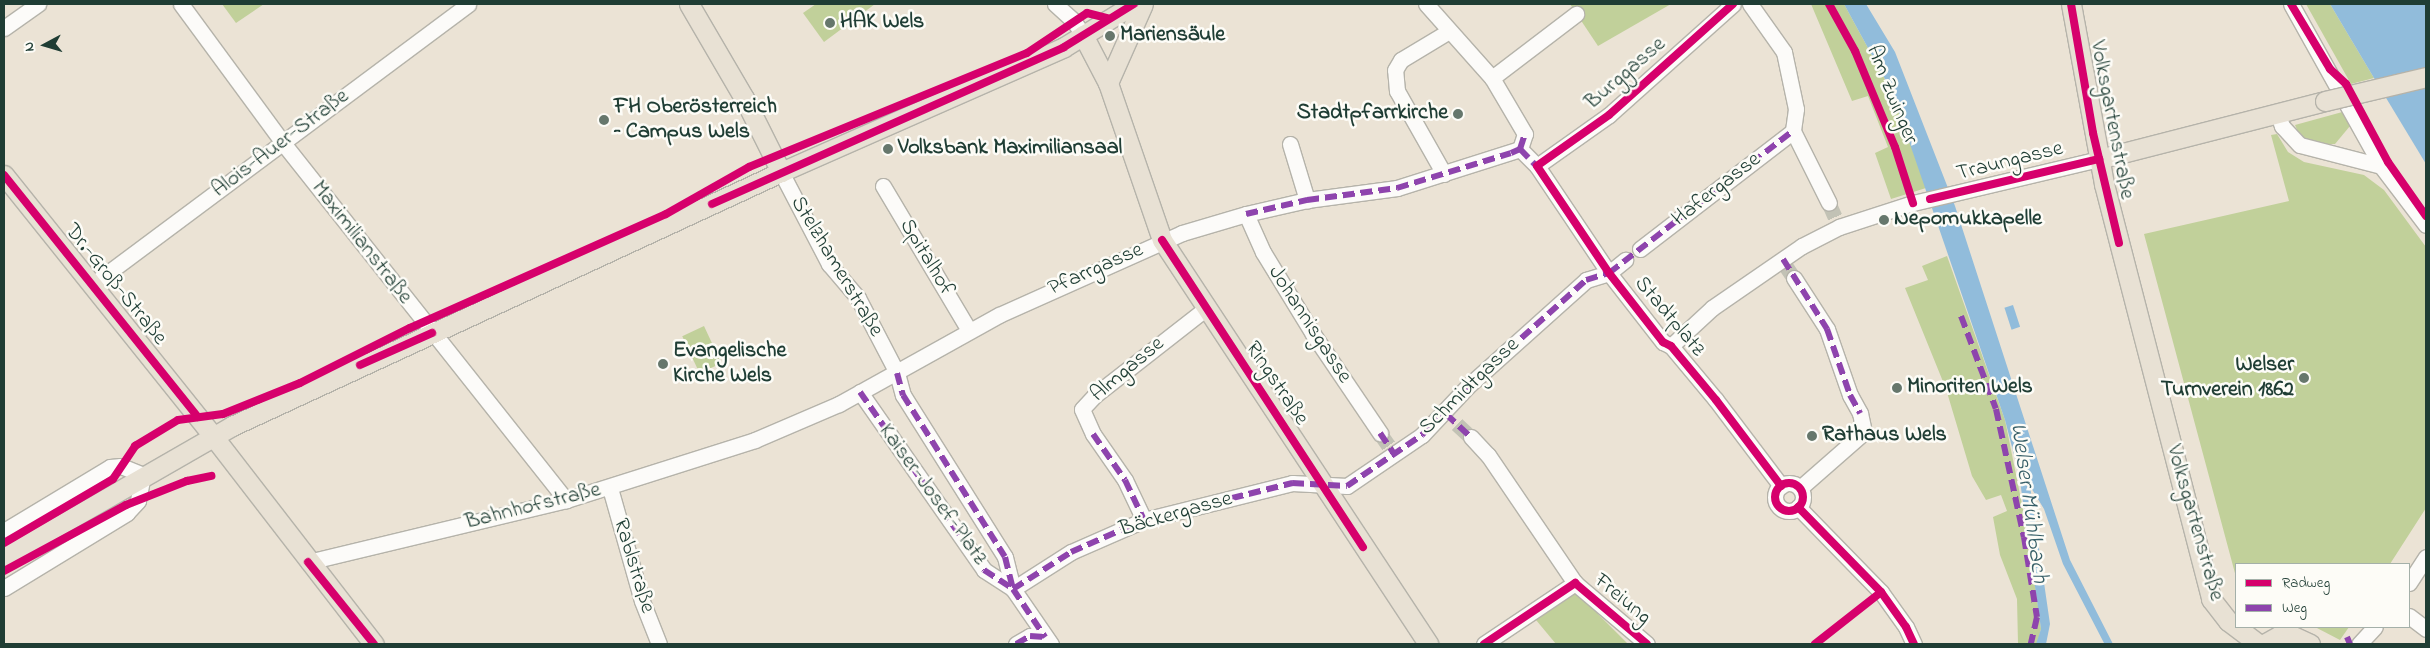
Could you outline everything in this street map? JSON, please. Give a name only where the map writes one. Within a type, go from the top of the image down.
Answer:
[{"type":"main road","name":"Stelzhamerstraße","points":[[689,4],[744,98],[781,172]]},
{"type":"main road","points":[[4,557],[213,436],[781,172],[1064,47],[1134,4]]},
{"type":"main road","points":[[1108,83],[1143,4]]},
{"type":"main road","name":"Volksgartenstraße","points":[[2071,4],[2099,159],[2211,600],[2228,622],[2235,627]]},
{"type":"main road","name":"Ringstraße","points":[[1083,35],[1108,83],[1162,240],[1204,308],[1428,644]]},
{"type":"main road","name":"Traungasse","points":[[2099,159],[2426,77]]},
{"type":"main road","name":"Dr.-Groß-Straße","points":[[4,175],[213,436]]},
{"type":"main road","points":[[213,436],[308,562],[374,644]]},
{"type":"main road","name":"Volksgartenstraße","points":[[2236,628],[2259,644]]},
{"type":"main road","points":[[2264,644],[2280,636],[2291,635],[2310,644]]},
{"type":"street","points":[[4,28],[38,4]]},
{"type":"street","name":"Maximilianstraße","points":[[181,4],[283,143],[566,500]]},
{"type":"street","name":"Alois-Auer-Straße","points":[[93,284],[468,4]]},
{"type":"street","points":[[1055,4],[1073,20],[1083,35]]},
{"type":"street","points":[[1426,4],[1492,78],[1525,134],[1520,149]]},
{"type":"street","name":"Burggasse","points":[[1537,166],[1609,115],[1733,4]]},
{"type":"street","points":[[1750,4],[1784,52],[1796,109],[1793,131],[1828,203]]},
{"type":"street","points":[[2291,4],[2381,166],[2426,224]]},
{"type":"street","points":[[1492,78],[1576,14]]},
{"type":"street","points":[[1444,174],[1397,91],[1395,70],[1401,60],[1449,31]]},
{"type":"street","points":[[2278,115],[2282,126],[2300,145],[2381,166]]},
{"type":"street","name":"Hafergasse","points":[[1640,249],[1793,131]]},
{"type":"street","points":[[1290,144],[1307,200]]},
{"type":"street","name":"Stadtplatz","points":[[1520,149],[1537,166],[1609,273],[1663,342],[1671,346],[1781,486]]},
{"type":"street","name":"Pfarrgasse","points":[[897,373],[969,330],[1162,240],[1246,214],[1307,200],[1397,188],[1520,149]]},
{"type":"street","name":"Traungasse","points":[[1671,346],[1712,308],[1788,268],[1838,223],[2099,159]]},
{"type":"street","name":"Stelzhamerstraße","points":[[781,172],[829,264],[858,298],[897,373]]},
{"type":"street","name":"Spitalhof","points":[[883,186],[969,330]]},
{"type":"street","name":"Johannisgasse","points":[[1246,214],[1263,252],[1313,334],[1380,433]]},
{"type":"street","points":[[1609,273],[1625,260]]},
{"type":"street","points":[[1788,268],[1827,329],[1850,395],[1860,414],[1864,432],[1800,488]]},
{"type":"street","name":"Schmidtgasse","points":[[1323,486],[1347,486],[1392,451],[1446,414],[1468,386],[1558,304],[1586,280],[1609,273]]},
{"type":"street","name":"Almgasse","points":[[1144,520],[1124,480],[1093,434],[1082,409],[1095,395],[1204,308]]},
{"type":"street","name":"Bahnhofstraße","points":[[308,562],[610,488],[755,440],[897,373]]},
{"type":"street","name":"Kaiser-Josef-Platz","points":[[897,373],[903,395],[1005,557],[1013,589],[1048,641]]},
{"type":"street","name":"Kaiser-Josef-Platz","points":[[860,392],[984,570],[1013,589]]},
{"type":"street","points":[[1446,414],[1457,424]]},
{"type":"street","name":"Freiung","points":[[1471,437],[1488,455],[1575,583],[1647,644]]},
{"type":"street","points":[[4,532],[110,467],[121,466],[143,475],[138,501],[127,513],[4,588]]},
{"type":"street","name":"Bäckergasse","points":[[1013,589],[1071,552],[1144,520],[1292,483],[1323,486]]},
{"type":"street","points":[[1788,483],[1800,488],[1803,500],[1798,508],[1789,510],[1780,507],[1776,494],[1781,486],[1788,483]]},
{"type":"street","name":"Rablstraße","points":[[610,488],[642,601],[659,644]]},
{"type":"street","points":[[1798,508],[1882,592],[1914,644]]},
{"type":"street","points":[[2410,582],[2426,557]]},
{"type":"street","points":[[1484,644],[1575,583]]},
{"type":"street","points":[[2410,617],[2426,629]]},
{"type":"street","points":[[2358,644],[2374,628]]},
{"type":"street","points":[[1016,644],[1030,636],[1048,641]]},
{"type":"green space","points":[[222,4],[264,4],[236,23]]},
{"type":"green space","name":"HAK Wels","points":[[816,4],[875,4],[824,42],[803,13]]},
{"type":"green space","points":[[1570,4],[1671,4],[1598,46]]},
{"type":"green space","points":[[1811,4],[1844,4],[1892,92],[1926,188],[1891,199],[1875,153],[1888,147],[1868,96],[1852,101]]},
{"type":"green space","points":[[2306,4],[2330,4],[2374,78],[2351,84]]},
{"type":"green space","points":[[2346,111],[2350,126],[2335,144],[2318,144],[2301,139],[2295,125]]},
{"type":"green space","name":"Welser Turnverein 1862","points":[[2277,134],[2288,152],[2304,162],[2364,175],[2384,190],[2426,247],[2426,508],[2391,563],[2235,563],[2235,573],[2144,234],[2289,201],[2271,135]]},
{"type":"green space","points":[[1947,256],[2005,420],[2029,539],[2041,629],[2037,644],[2018,644],[2017,599],[2000,555],[1993,517],[2007,511],[2001,495],[1986,500],[1972,476],[1946,389],[1905,288],[1928,280],[1922,266]]},
{"type":"green space","points":[[704,326],[721,363],[700,373],[682,336]]},
{"type":"green space","points":[[1575,591],[1628,644],[1556,644],[1536,620]]},
{"type":"green space","points":[[2317,628],[2348,628],[2340,640]]},
{"type":"water","name":"Welser Mühlbach","points":[[1844,4],[1866,4],[1895,52],[1955,206],[2070,560],[2113,644],[2104,643],[2063,564],[2044,509],[2030,486],[2050,624],[2046,644],[2036,644],[2041,629],[2019,474],[2005,420],[1892,92]]},
{"type":"water","points":[[2330,4],[2426,4],[2426,164],[2374,78]]},
{"type":"water","points":[[2013,305],[2020,327],[2012,330],[2004,308]]},
{"type":"tunnel","points":[[1829,203],[1836,219]]},
{"type":"tunnel","points":[[1786,266],[1794,278]]},
{"type":"tunnel","points":[[1457,424],[1471,437]]},
{"type":"tunnel","points":[[1380,433],[1389,446]]},
{"type":"marked path","points":[[1013,589],[1071,552],[1144,520],[1292,483],[1347,486],[1422,435],[1468,386],[1586,280],[1609,273],[1793,131]]},
{"type":"marked path","points":[[1246,214],[1307,200],[1397,188],[1511,153],[1520,149],[1525,134]]},
{"type":"marked path","points":[[1520,149],[1539,169]]},
{"type":"marked path","points":[[1783,259],[1827,329],[1850,395],[1860,413]]},
{"type":"marked path","points":[[1961,316],[1996,409],[2024,537],[2037,617],[2031,644]]},
{"type":"marked path","points":[[897,373],[903,395],[1005,557],[1013,589],[1045,637]]},
{"type":"marked path","points":[[860,392],[984,570],[1013,589]]},
{"type":"marked path","points":[[1446,414],[1471,437]]},
{"type":"marked path","points":[[1380,433],[1395,455]]},
{"type":"marked path","points":[[1093,434],[1125,480],[1144,520]]},
{"type":"marked path","points":[[1016,644],[1030,636],[1045,637]]},
{"type":"marked path","points":[[2347,637],[2350,644]]},
{"type":"cycle path","points":[[712,204],[1064,47],[1134,4]]},
{"type":"cycle path","points":[[1733,4],[1609,115],[1537,166],[1609,273],[1663,342],[1671,346],[1716,400],[1781,486]]},
{"type":"cycle path","name":"Am Zwinger","points":[[1829,4],[1855,51],[1895,147],[1913,203]]},
{"type":"cycle path","points":[[2071,4],[2093,133],[2119,243]]},
{"type":"cycle path","points":[[2291,4],[2330,69],[2346,84],[2388,162],[2426,216]]},
{"type":"cycle path","points":[[4,543],[113,479],[135,446],[178,420],[223,414],[300,383],[410,328],[666,214],[749,167],[1027,53],[1087,13],[1107,18]]},
{"type":"cycle path","points":[[1930,199],[2099,159]]},
{"type":"cycle path","points":[[4,175],[198,417]]},
{"type":"cycle path","points":[[1162,240],[1363,547]]},
{"type":"cycle path","points":[[360,365],[432,333]]},
{"type":"cycle path","points":[[4,571],[126,505],[187,481],[211,476]]},
{"type":"cycle path","points":[[1789,483],[1799,487],[1803,497],[1799,507],[1789,511],[1779,507],[1775,497],[1779,487],[1789,483]]},
{"type":"cycle path","points":[[1798,507],[1881,592],[1906,627],[1914,644]]},
{"type":"cycle path","points":[[308,562],[374,644]]},
{"type":"cycle path","points":[[1484,644],[1575,583],[1647,644]]},
{"type":"cycle path","points":[[1815,644],[1881,592]]},
{"type":"place","name":"HAK Wels","points":[[830,23]]},
{"type":"place","name":"Mariensäule","points":[[1110,36]]},
{"type":"place","name":"Stadtpfarrkirche","points":[[1458,114]]},
{"type":"place","name":"FH Oberösterreich – Campus Wels","points":[[604,120]]},
{"type":"place","name":"Volksbank Maximiliansaal","points":[[888,149]]},
{"type":"place","name":"Nepomukkapelle","points":[[1884,220]]},
{"type":"place","name":"Evangelische Kirche Wels","points":[[663,364]]},
{"type":"place","name":"Welser Turnverein 1862","points":[[2304,378]]},
{"type":"place","name":"Minoriten Wels","points":[[1897,388]]},
{"type":"place","name":"Rathaus Wels","points":[[1812,436]]}]
